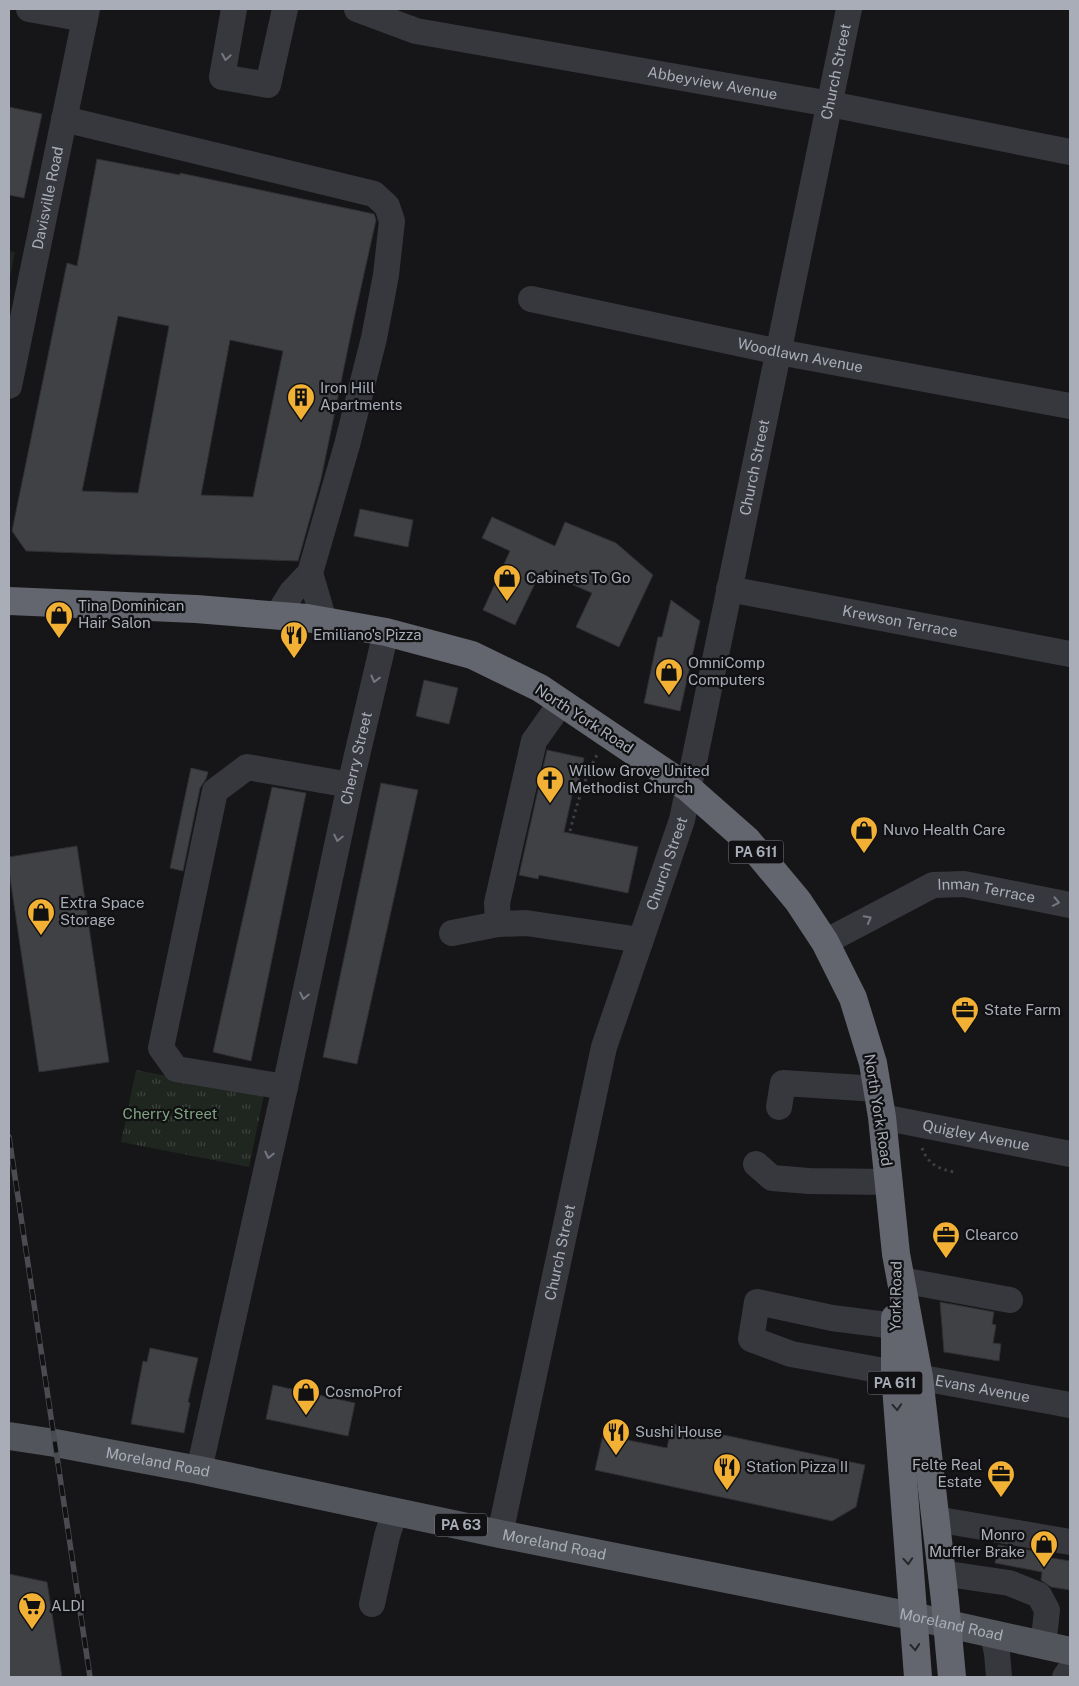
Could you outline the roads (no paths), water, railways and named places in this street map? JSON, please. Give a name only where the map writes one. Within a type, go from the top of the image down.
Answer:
[{"type":"highway","name":"North York Road","points":[[9,601],[196,609],[277,616],[386,632],[472,655],[540,688],[688,788],[746,840],[798,901],[826,942],[853,998],[873,1063],[878,1090],[896,1254]]},
{"type":"highway","name":"York Road","points":[[896,1254],[901,1280],[907,1375],[912,1616]]},
{"type":"highway","name":"York Road","points":[[896,1254],[895,1326],[907,1375],[935,1520],[947,1624]]},
{"type":"highway","name":"PA 611","points":[[912,1616],[918,1677]]},
{"type":"highway","name":"PA 611","points":[[947,1624],[952,1677]]},
{"type":"main road","name":"Moreland Road","points":[[9,1436],[198,1470],[500,1534],[912,1616],[1070,1651]]},
{"type":"street","points":[[29,9],[86,14]]},
{"type":"street","points":[[234,9],[222,77],[268,85],[285,9]]},
{"type":"street","name":"Abbeyview Avenue","points":[[357,9],[416,31],[830,104],[1070,152]]},
{"type":"street","name":"Church Street","points":[[500,1534],[604,1047],[682,820],[848,9]]},
{"type":"street","name":"Davisville Road","points":[[9,386],[86,14]]},
{"type":"street","points":[[64,119],[374,194],[387,206],[392,221],[386,275],[374,338],[347,445],[310,573],[292,592],[277,616]]},
{"type":"street","name":"Woodlawn Avenue","points":[[531,299],[779,352],[1070,406]]},
{"type":"street","points":[[310,573],[332,623]]},
{"type":"street","name":"Krewson Terrace","points":[[729,589],[1070,654]]},
{"type":"street","name":"Cherry Street","points":[[198,1470],[285,1086],[350,785],[386,632]]},
{"type":"street","points":[[498,924],[497,903],[534,741],[561,703]]},
{"type":"street","points":[[285,1086],[176,1069],[161,1048],[215,791],[247,767],[350,785]]},
{"type":"street","name":"Inman Terrace","points":[[826,942],[933,885],[964,884],[1070,905]]},
{"type":"street","points":[[452,933],[498,924],[526,924],[627,938],[640,942]]},
{"type":"street","points":[[778,1107],[783,1083],[878,1090]]},
{"type":"street","name":"Quigley Avenue","points":[[882,1117],[1070,1154]]},
{"type":"street","points":[[756,1164],[772,1178],[809,1181],[889,1182]]},
{"type":"street","points":[[901,1280],[1010,1300]]},
{"type":"street","name":"Evans Avenue","points":[[895,1326],[832,1318],[757,1302],[751,1340],[791,1354],[1070,1405]]},
{"type":"street","points":[[372,1604],[387,1536],[395,1511]]},
{"type":"street","points":[[935,1520],[1070,1542]]},
{"type":"street","points":[[942,1573],[1009,1583],[1039,1595],[1047,1610],[1041,1645]]},
{"type":"street","points":[[993,1634],[998,1653],[999,1677]]},
{"type":"street","points":[[1065,1677],[1070,1670]]},
{"type":"railway","points":[[9,1137],[90,1677]]},
{"type":"place","name":"Iron Hill Apartments","points":[[301,421]]},
{"type":"place","name":"Cabinets To Go","points":[[507,602]]},
{"type":"place","name":"Tina Dominican Hair Salon","points":[[59,639]]},
{"type":"place","name":"Emiliano's Pizza","points":[[294,659]]},
{"type":"place","name":"OmniComp Computers","points":[[669,696]]},
{"type":"place","name":"Willow Grove United Methodist Church","points":[[550,804]]},
{"type":"place","name":"Nuvo Health Care","points":[[864,854]]},
{"type":"place","name":"Extra Space Storage","points":[[41,936]]},
{"type":"place","name":"State Farm","points":[[965,1034]]},
{"type":"place","name":"Clearco","points":[[946,1259]]},
{"type":"place","name":"CosmoProf","points":[[306,1416]]},
{"type":"place","name":"Sushi House","points":[[616,1456]]},
{"type":"place","name":"Station Pizza II","points":[[727,1491]]},
{"type":"place","name":"Felte Real Estate","points":[[1001,1498]]},
{"type":"place","name":"Monro Muffler Brake","points":[[1044,1568]]},
{"type":"place","name":"ALDI","points":[[32,1630]]}]
